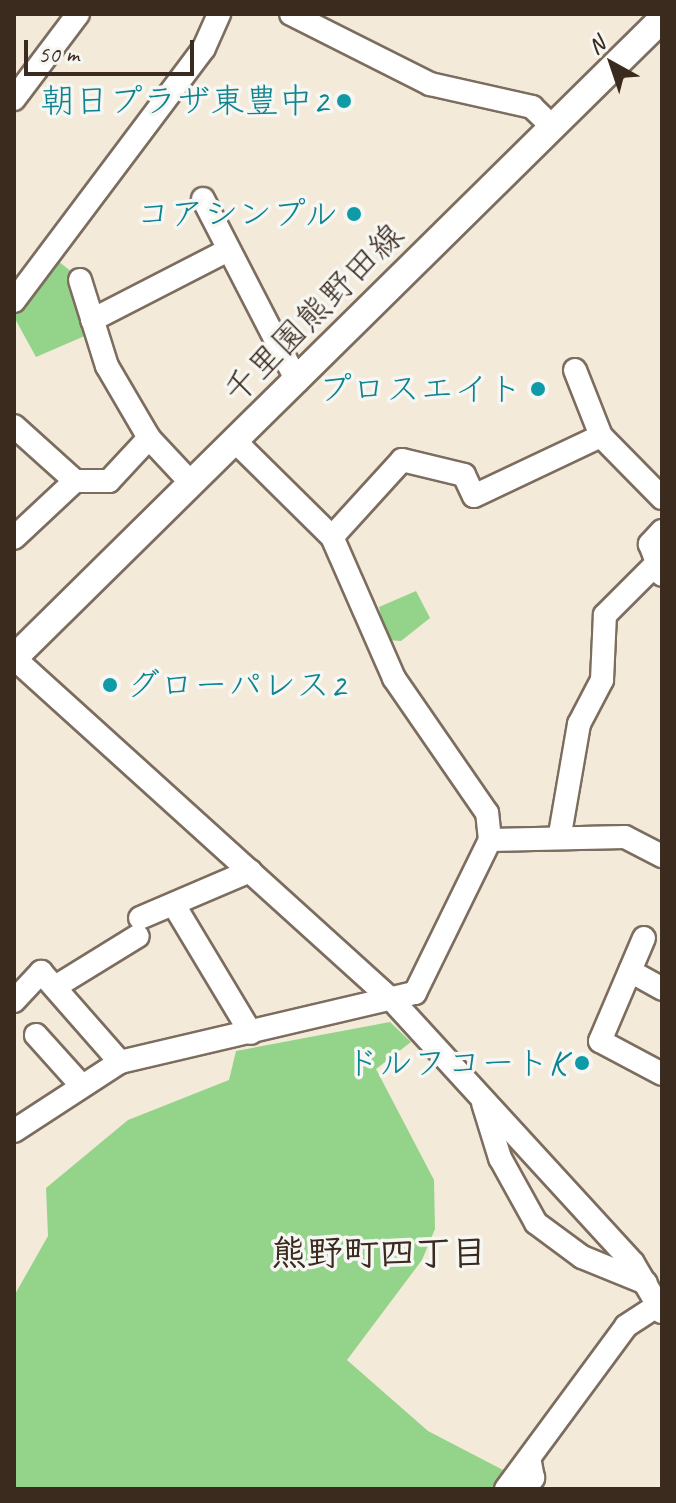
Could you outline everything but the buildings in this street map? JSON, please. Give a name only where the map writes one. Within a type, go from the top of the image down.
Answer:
[{"type":"street","points":[[14,99],[78,14]]},
{"type":"street","points":[[14,301],[204,48],[219,14]]},
{"type":"street","points":[[291,14],[430,84],[532,107],[553,127]]},
{"type":"street","name":"千里園熊野田線","points":[[14,658],[662,19]]},
{"type":"street","points":[[203,199],[226,251],[297,381]]},
{"type":"street","points":[[92,320],[226,251]]},
{"type":"street","points":[[80,280],[107,366],[149,438],[192,484]]},
{"type":"street","points":[[575,370],[601,436],[662,498]]},
{"type":"street","points":[[14,426],[75,481],[109,481],[149,438]]},
{"type":"street","points":[[332,537],[402,460],[464,475],[474,496],[601,436]]},
{"type":"street","points":[[14,1131],[120,1062],[393,1001],[415,993],[490,840],[487,813],[394,678],[332,537],[235,441]]},
{"type":"street","points":[[14,538],[75,481]]},
{"type":"street","points":[[560,834],[579,724],[602,680],[605,615],[659,570],[650,544],[662,531]]},
{"type":"street","points":[[14,658],[393,1001],[646,1283],[660,1308],[626,1326],[506,1489]]},
{"type":"street","points":[[490,840],[560,834],[625,837],[662,856]]},
{"type":"street","points":[[55,987],[174,905],[250,871]]},
{"type":"street","points":[[174,905],[251,1033]]},
{"type":"street","points":[[644,938],[600,1041],[662,1074]]},
{"type":"street","points":[[630,971],[662,989]]},
{"type":"street","points":[[14,1001],[41,972],[120,1062]]},
{"type":"street","points":[[36,1035],[81,1085]]},
{"type":"street","points":[[481,1096],[500,1158],[536,1223],[582,1257],[646,1283]]},
{"type":"street","points":[[525,1489],[533,1478],[529,1458]]},
{"type":"green space","points":[[58,261],[77,276],[87,335],[36,357],[14,317]]},
{"type":"green space","points":[[416,591],[430,618],[401,641],[387,640],[379,607]]},
{"type":"green space","points":[[390,1022],[411,1042],[376,1069],[434,1180],[435,1229],[422,1260],[347,1360],[428,1431],[505,1471],[493,1489],[14,1489],[14,1296],[48,1236],[46,1188],[128,1120],[229,1080],[236,1051]]},
{"type":"place","name":"朝日プラザ東豊中2","points":[[344,101]]},
{"type":"place","name":"コアシンプル","points":[[354,214]]},
{"type":"place","name":"プロスエイト","points":[[538,389]]},
{"type":"place","name":"グローパレス2","points":[[110,685]]},
{"type":"place","name":"ドルフコートK","points":[[582,1063]]},
{"type":"district","name":"熊野町四丁目","points":[[379,1254]]}]
